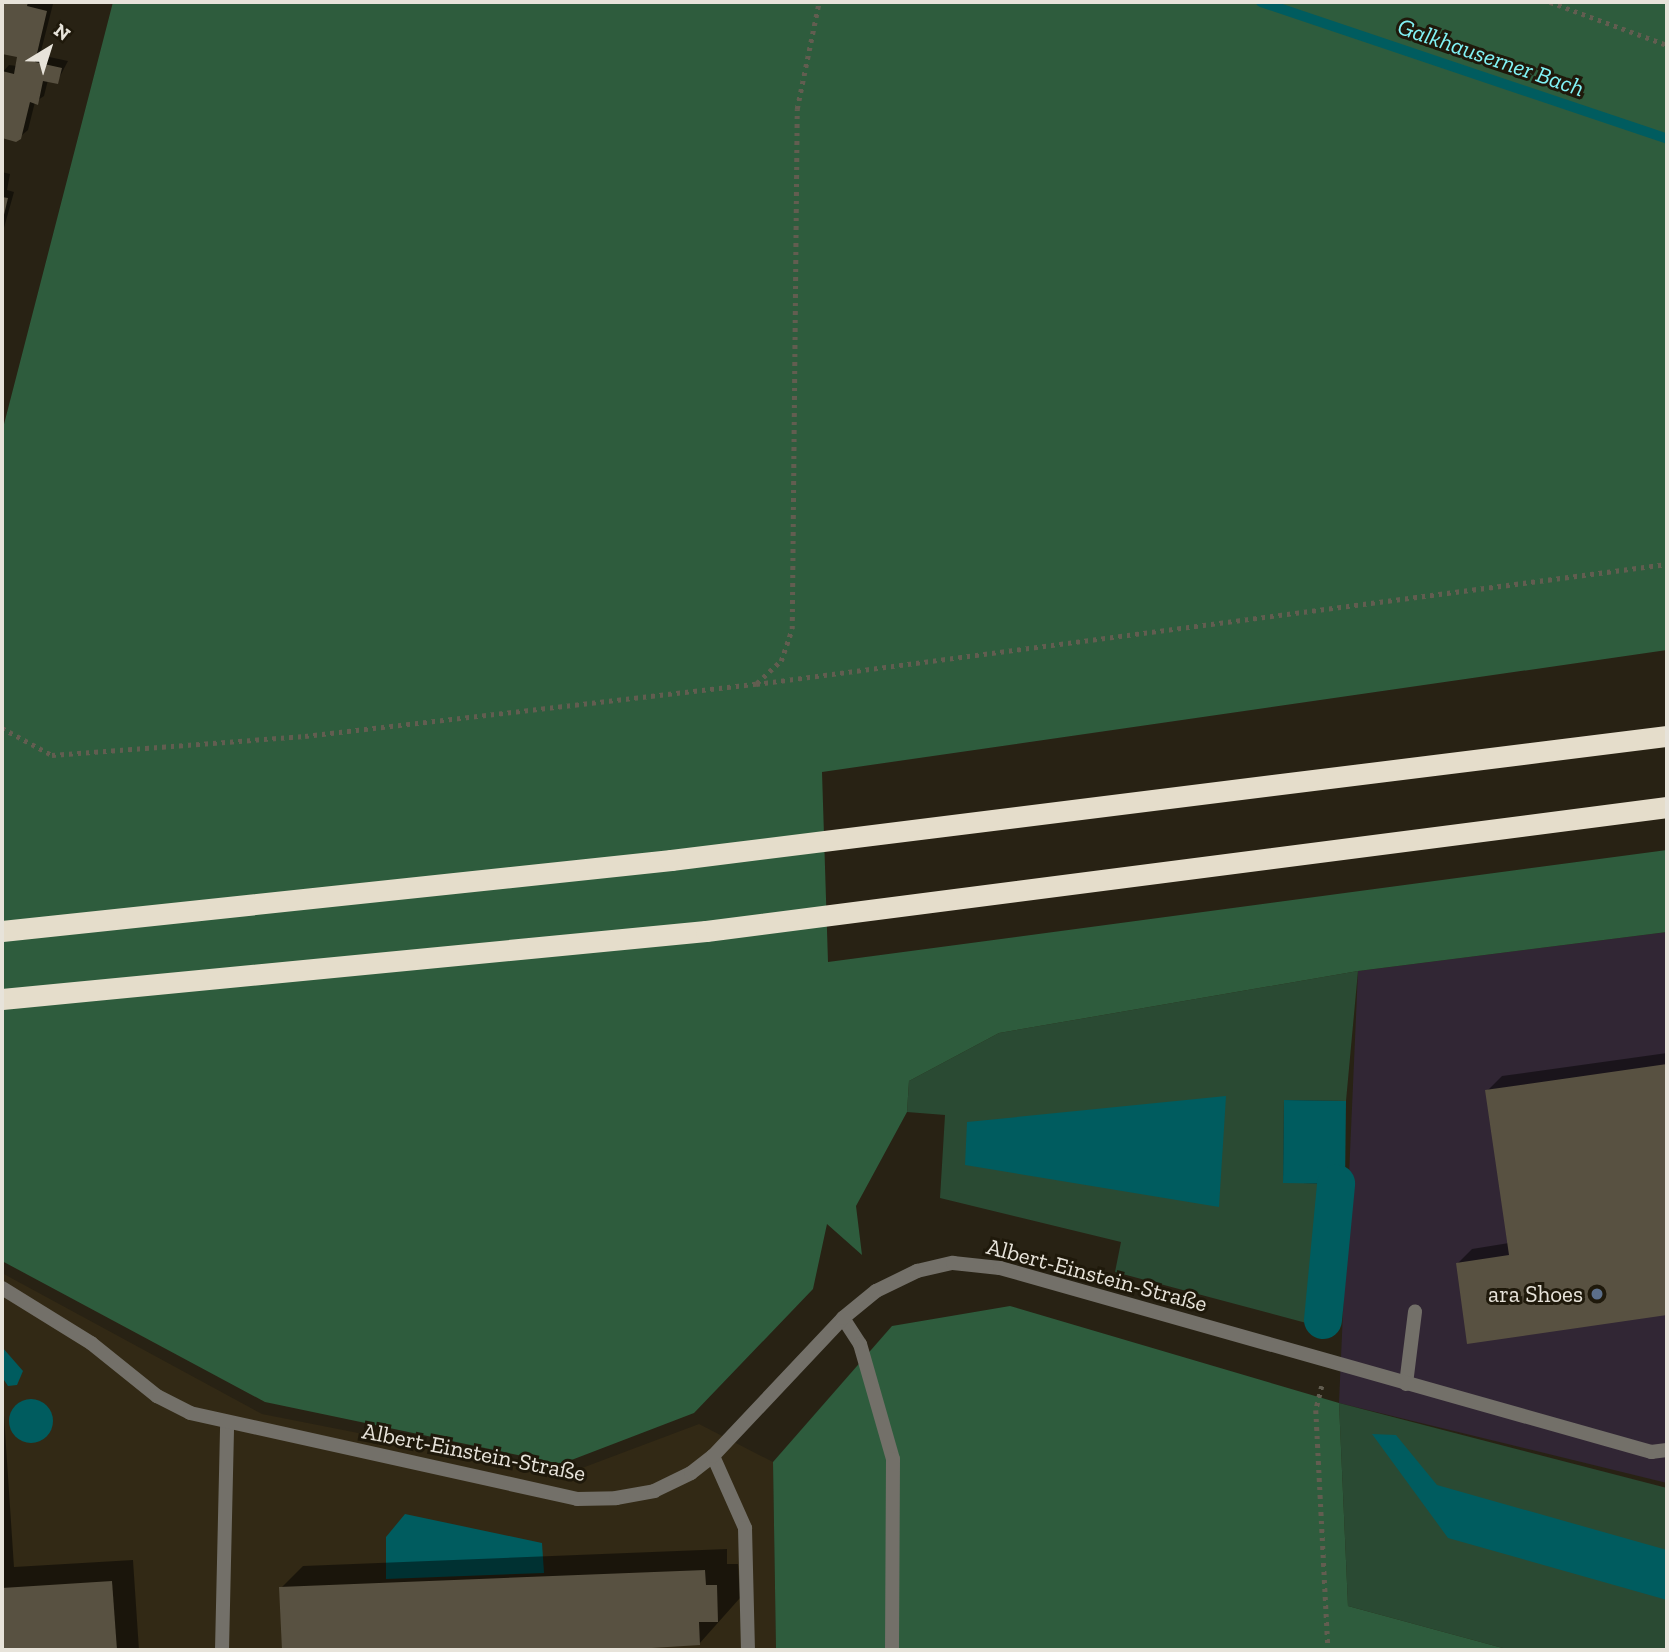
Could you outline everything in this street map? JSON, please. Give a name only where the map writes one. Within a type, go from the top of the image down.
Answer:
[{"type":"highway","points":[[2,931],[671,860],[1667,736]]},
{"type":"highway","points":[[2,999],[706,931],[1667,807]]},
{"type":"street","name":"Albert-Einstein-Straße","points":[[2,1288],[91,1343],[157,1396],[227,1424],[577,1499],[616,1498],[653,1491],[713,1456],[843,1318],[887,1286],[917,1271],[953,1263],[1000,1268],[1651,1452],[1667,1450]]},
{"type":"street","points":[[1406,1384],[1415,1312]]},
{"type":"street","points":[[843,1318],[860,1344],[893,1459],[892,1650]]},
{"type":"street","points":[[222,1650],[227,1424]]},
{"type":"street","points":[[713,1456],[745,1528],[748,1650]]},
{"type":"path","points":[[756,684],[781,661],[792,629],[797,110],[819,2]]},
{"type":"path","points":[[1550,2],[1667,46]]},
{"type":"path","points":[[2,728],[52,755],[305,736],[756,684],[1667,564]]},
{"type":"path","points":[[1327,1362],[1316,1410],[1328,1650]]},
{"type":"shaded area","points":[[1667,932],[1667,1483],[1339,1403],[1358,971]]},
{"type":"shaded area","points":[[2,1273],[262,1414],[566,1474],[699,1424],[773,1462],[776,1650],[2,1650]]},
{"type":"green space","points":[[113,2],[1667,2],[1667,650],[822,772],[828,962],[1667,850],[1667,932],[1358,971],[999,1033],[909,1081],[907,1112],[856,1206],[862,1255],[827,1224],[813,1289],[694,1413],[561,1464],[265,1402],[2,1261],[2,432]]},
{"type":"green space","points":[[1358,971],[1346,1101],[1284,1100],[1283,1182],[1323,1184],[1310,1324],[1115,1272],[1121,1242],[940,1198],[945,1115],[907,1112],[909,1081],[999,1033]]},
{"type":"green space","points":[[1010,1306],[1339,1403],[1348,1606],[1510,1650],[776,1650],[773,1462],[892,1326]]},
{"type":"green space","points":[[1339,1403],[1667,1488],[1667,1650],[1510,1650],[1348,1606]]},
{"type":"water","points":[[1226,1096],[1219,1207],[965,1165],[967,1122]]},
{"type":"water","points":[[1284,1100],[1346,1101],[1345,1184],[1283,1183]]},
{"type":"water","points":[[2,1347],[23,1371],[17,1385],[8,1386],[2,1377]]},
{"type":"water","points":[[31,1399],[46,1406],[53,1421],[46,1436],[31,1443],[16,1436],[9,1421],[16,1406]]},
{"type":"water","points":[[1372,1434],[1396,1435],[1437,1485],[1667,1550],[1667,1600],[1448,1538]]},
{"type":"water","points":[[405,1514],[542,1543],[544,1573],[386,1579],[386,1537]]},
{"type":"building","points":[[2,2],[28,2],[27,6],[47,11],[35,62],[62,68],[58,84],[43,81],[38,105],[30,102],[21,139],[16,142],[2,138],[2,71],[14,74],[17,57],[2,54]]},
{"type":"building","points":[[2,197],[8,198],[3,219],[2,219]]},
{"type":"building","points":[[1667,1064],[1667,1315],[1467,1344],[1456,1263],[1509,1255],[1485,1090]]},
{"type":"building","points":[[705,1570],[706,1585],[717,1585],[718,1622],[699,1622],[700,1645],[620,1650],[282,1650],[279,1587]]},
{"type":"building","points":[[112,1581],[117,1650],[2,1650],[2,1588]]},
{"type":"waterway","name":"Galkhauserner Bach","points":[[1261,2],[1667,139]]},
{"type":"waterway","points":[[1323,1320],[1336,1184]]},
{"type":"place","name":"ara Shoes","points":[[1597,1294]]}]
